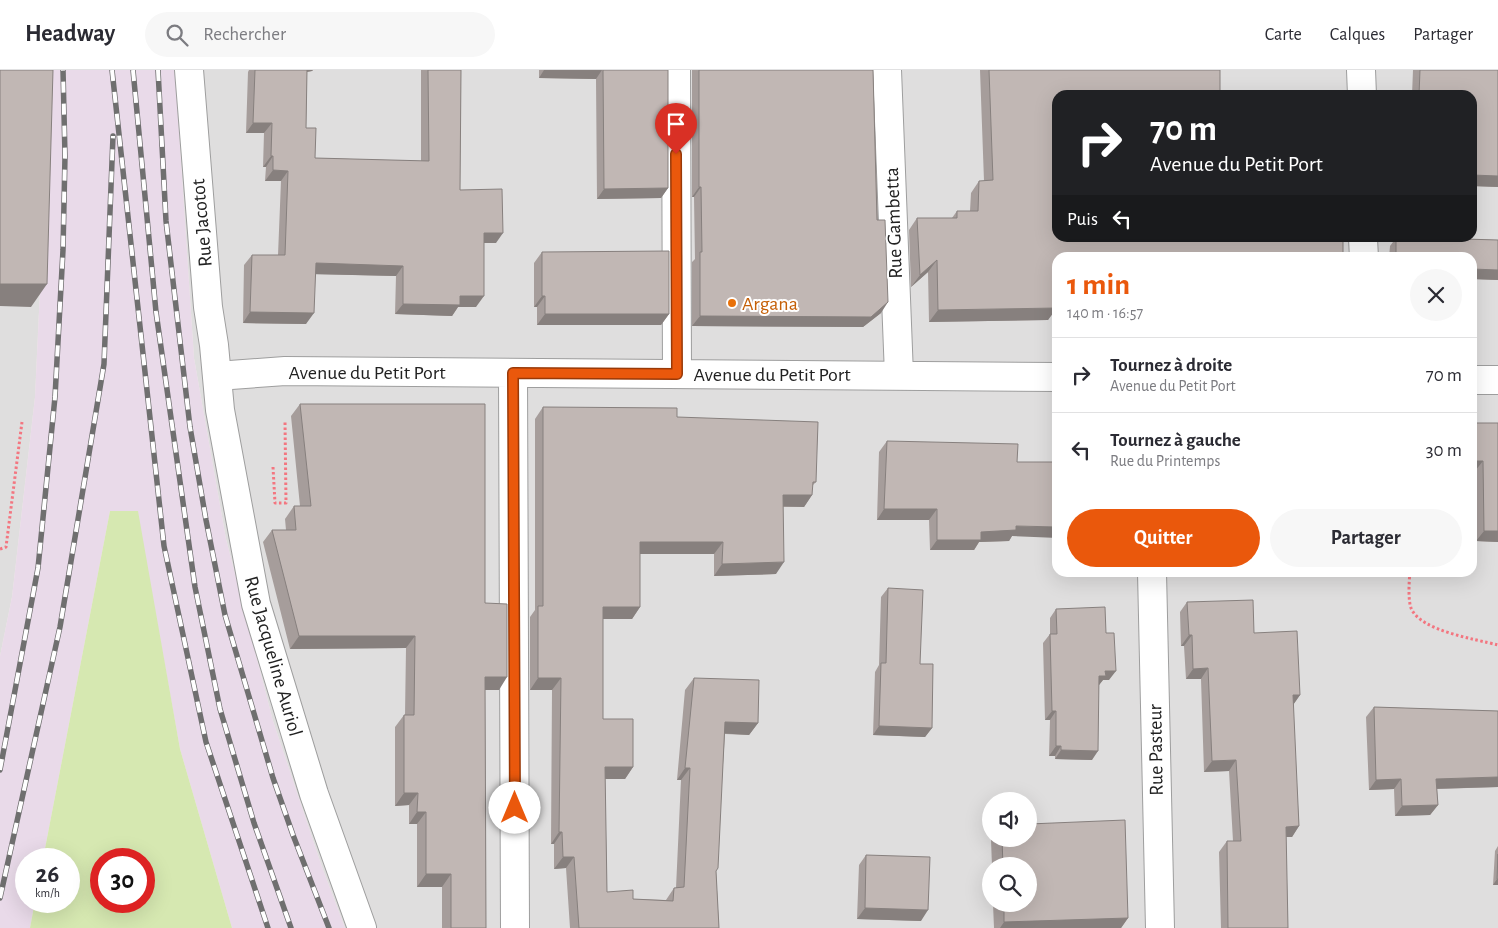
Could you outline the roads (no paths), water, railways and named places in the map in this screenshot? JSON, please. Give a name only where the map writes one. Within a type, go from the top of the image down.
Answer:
[{"type":"street","name":"Rue Jacotot","points":[[189,70],[208,307],[217,376]]},
{"type":"street","points":[[676,70],[677,374]]},
{"type":"street","name":"Rue Gambetta","points":[[887,70],[899,375]]},
{"type":"street","points":[[1361,70],[1362,90]]},
{"type":"street","name":"Avenue du Petit Port","points":[[217,376],[286,371],[1052,377]]},
{"type":"street","points":[[513,373],[515,928]]},
{"type":"street","name":"Rue Jacqueline Auriol","points":[[217,376],[220,410],[256,604],[314,794],[347,891],[362,928]]},
{"type":"street","points":[[1477,380],[1498,380]]},
{"type":"street","name":"Rue Pasteur","points":[[1152,577],[1160,928]]},
{"type":"railway","points":[[0,770],[38,568],[55,397],[63,250],[65,156],[63,70]]},
{"type":"railway","points":[[112,70],[164,546],[206,742],[268,928]]},
{"type":"railway","points":[[133,70],[156,312],[195,587],[220,709],[254,823],[291,928]]},
{"type":"railway","points":[[158,70],[166,221],[190,427],[206,520],[225,615],[273,778],[329,928]]},
{"type":"railway","points":[[0,898],[60,627],[104,364],[113,136]]},
{"type":"place","name":"Argana","points":[[732,303]]}]
